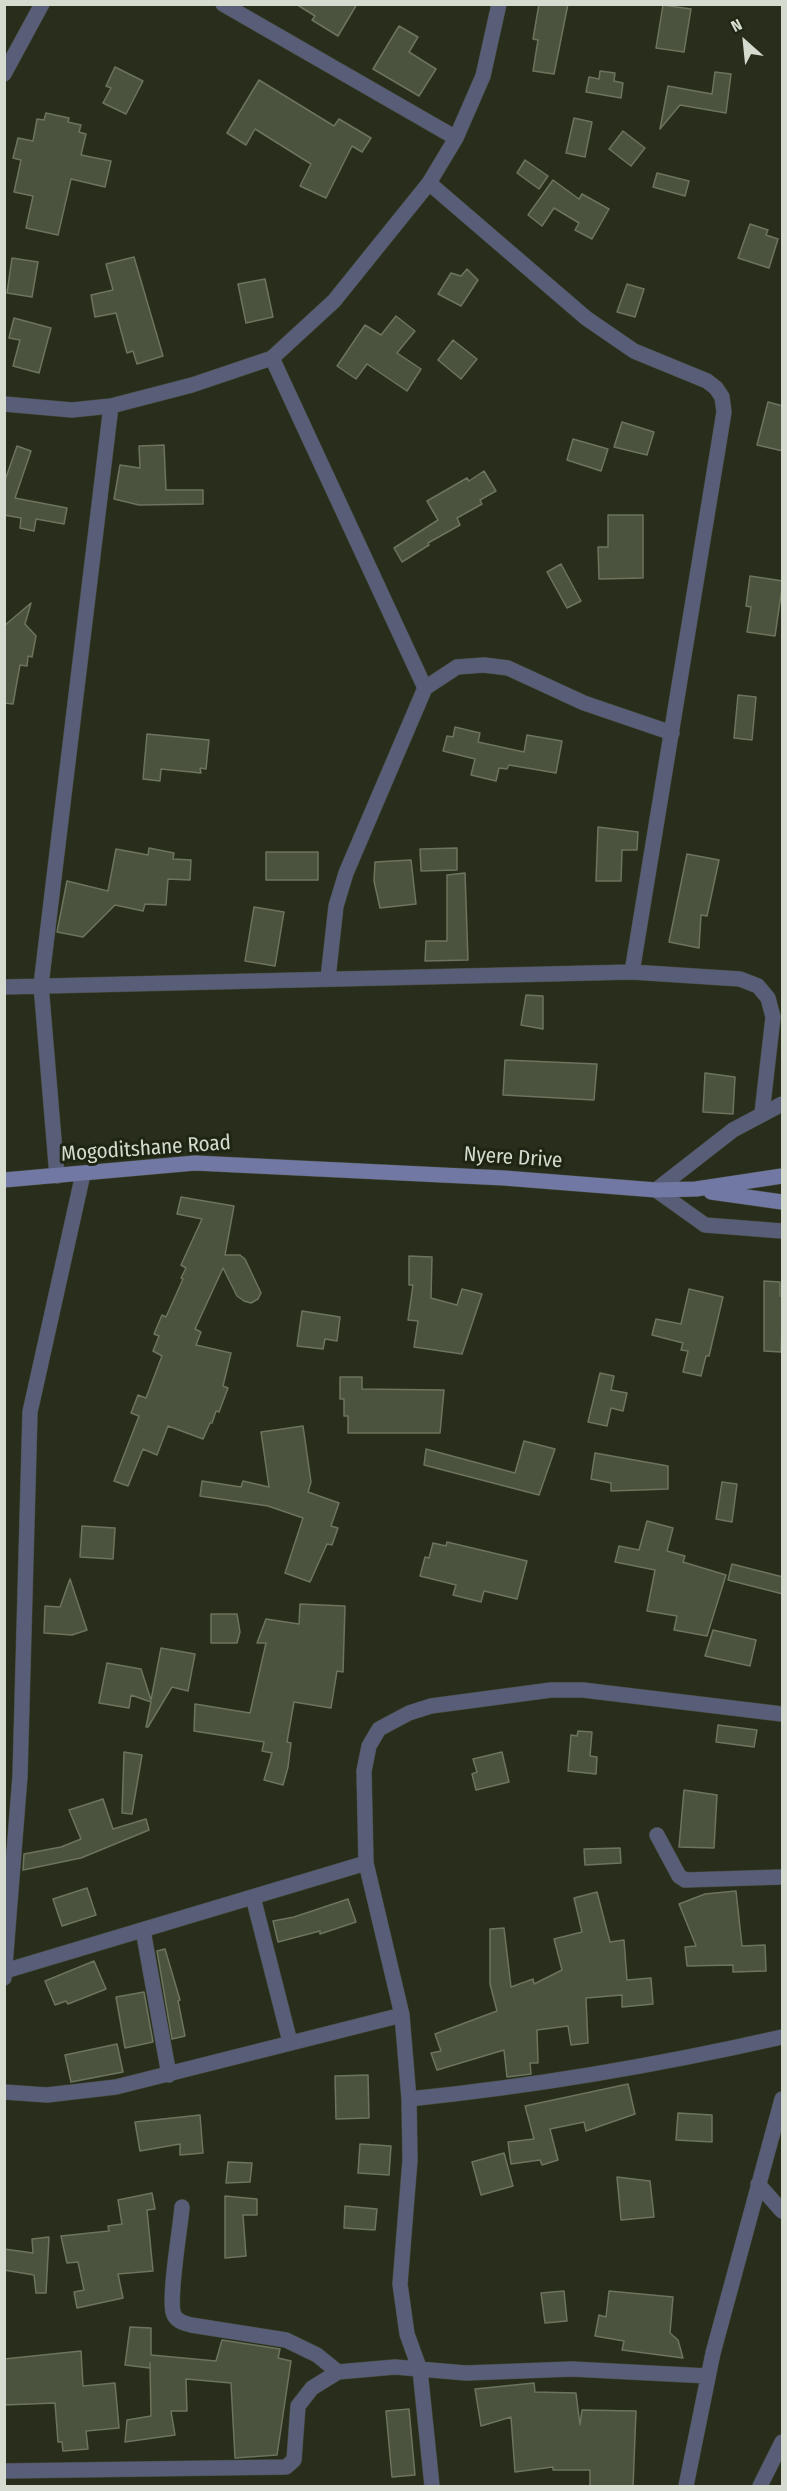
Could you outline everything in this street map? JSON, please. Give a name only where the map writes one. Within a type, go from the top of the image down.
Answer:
[{"type":"main road","name":"Mogoditshane Road","points":[[4,1180],[195,1163],[327,1168]]},
{"type":"main road","name":"Nyere Drive","points":[[327,1168],[656,1190],[696,1189]]},
{"type":"main road","points":[[696,1189],[783,1176]]},
{"type":"main road","points":[[696,1189],[783,1202]]},
{"type":"street","points":[[4,74],[42,4]]},
{"type":"street","points":[[223,4],[456,138]]},
{"type":"street","points":[[4,404],[72,410],[111,406],[192,385],[272,358],[334,301],[429,183],[456,138],[483,76],[499,4]]},
{"type":"street","points":[[429,183],[586,318],[634,351],[707,381],[722,397],[724,412],[632,972]]},
{"type":"street","points":[[272,358],[425,688]]},
{"type":"street","points":[[57,1176],[41,985],[111,406]]},
{"type":"street","points":[[328,978],[336,906],[346,873],[425,688],[457,667],[484,665],[508,668],[584,703],[672,733]]},
{"type":"street","points":[[4,987],[632,972],[740,979],[758,986],[768,998],[773,1017],[762,1113]]},
{"type":"street","points":[[783,1104],[762,1113],[698,1155],[656,1190],[705,1225],[783,1231]]},
{"type":"street","points":[[4,1978],[20,1776],[30,1412],[83,1174]]},
{"type":"street","points":[[432,2487],[420,2370],[407,2334],[400,2284],[408,2202],[409,2099],[402,2014],[366,1863],[364,1771],[369,1746],[379,1729],[409,1713],[430,1706],[561,1690],[583,1690],[783,1714]]},
{"type":"street","points":[[657,1835],[679,1876],[685,1880],[783,1877]]},
{"type":"street","points":[[5,1971],[366,1863]]},
{"type":"street","points":[[252,1897],[290,2042]]},
{"type":"street","points":[[143,1930],[169,2075]]},
{"type":"street","points":[[4,2092],[47,2095],[76,2093],[169,2075],[402,2014]]},
{"type":"street","points":[[409,2099],[550,2083],[639,2068],[783,2037]]},
{"type":"street","points":[[686,2487],[708,2376],[783,2098]]},
{"type":"street","points":[[758,2184],[783,2211]]},
{"type":"street","points":[[182,2207],[173,2295],[173,2313],[177,2319],[191,2325],[286,2340],[316,2355],[338,2372]]},
{"type":"street","points":[[4,2471],[286,2467],[294,2460],[298,2406],[312,2388],[338,2372],[395,2367],[466,2373],[572,2369],[708,2376]]},
{"type":"street","points":[[760,2487],[783,2442]]},
{"type":"street","points":[[119,2471],[121,2487]]},
{"type":"building","points":[[296,4],[357,4],[338,36],[312,20],[315,16]]},
{"type":"building","points":[[539,4],[568,4],[554,74],[533,71],[538,40],[533,39]]},
{"type":"building","points":[[663,5],[691,9],[684,52],[656,48]]},
{"type":"building","points":[[399,26],[418,37],[409,52],[436,69],[419,96],[373,69]]},
{"type":"building","points":[[115,67],[143,81],[126,114],[103,103],[111,88],[106,86]]},
{"type":"building","points":[[600,71],[615,73],[614,81],[623,83],[621,98],[586,92],[589,77],[599,79]]},
{"type":"building","points":[[715,72],[731,74],[726,113],[680,105],[660,129],[668,86],[712,94]]},
{"type":"building","points":[[259,80],[334,126],[339,119],[371,138],[362,152],[352,146],[326,198],[300,186],[311,164],[255,129],[246,145],[227,133]]},
{"type":"building","points":[[46,113],[69,118],[68,122],[81,125],[79,132],[86,134],[81,155],[111,161],[105,187],[71,179],[58,235],[26,228],[33,196],[14,192],[21,160],[13,158],[18,138],[33,141],[37,119],[44,120]]},
{"type":"building","points":[[574,118],[592,122],[585,157],[566,153]]},
{"type":"building","points":[[623,131],[645,148],[631,166],[609,149]]},
{"type":"building","points":[[525,160],[548,176],[539,189],[517,173]]},
{"type":"building","points":[[657,173],[689,181],[685,196],[653,187]]},
{"type":"building","points":[[553,180],[579,199],[582,194],[609,209],[592,239],[575,230],[579,223],[554,208],[542,226],[528,215]]},
{"type":"building","points":[[750,224],[768,230],[766,235],[778,239],[769,268],[738,258]]},
{"type":"building","points":[[134,257],[163,356],[137,364],[133,351],[127,353],[116,313],[95,317],[91,295],[113,290],[106,264]]},
{"type":"building","points":[[12,258],[38,262],[32,297],[7,293]]},
{"type":"building","points":[[467,269],[478,280],[461,306],[438,294],[451,273],[461,276]]},
{"type":"building","points":[[265,279],[273,317],[246,323],[238,284]]},
{"type":"building","points":[[627,284],[644,289],[635,317],[617,312]]},
{"type":"building","points":[[396,316],[415,331],[397,353],[421,369],[407,391],[367,364],[356,379],[337,366],[365,325],[381,335]]},
{"type":"building","points":[[14,318],[51,328],[39,373],[13,366],[20,340],[9,338]]},
{"type":"building","points":[[453,340],[477,359],[461,379],[438,360]]},
{"type":"building","points":[[768,402],[783,406],[783,451],[757,445]]},
{"type":"building","points":[[622,422],[654,432],[647,455],[614,447]]},
{"type":"building","points":[[573,439],[608,449],[601,471],[567,460]]},
{"type":"building","points":[[164,445],[166,490],[203,490],[203,504],[139,505],[114,499],[120,465],[140,468],[139,446]]},
{"type":"building","points":[[17,446],[31,451],[15,498],[67,508],[64,524],[36,519],[34,531],[20,528],[21,518],[4,515],[4,483]]},
{"type":"building","points":[[484,471],[496,491],[480,500],[482,504],[457,518],[460,525],[428,543],[429,545],[402,562],[394,548],[438,520],[427,501],[467,478],[469,481]]},
{"type":"building","points":[[608,515],[643,515],[643,578],[599,579],[598,547],[608,547]]},
{"type":"building","points":[[561,564],[581,601],[567,608],[547,572]]},
{"type":"building","points":[[750,576],[783,581],[775,636],[747,632],[751,607],[746,606]]},
{"type":"building","points":[[31,603],[25,624],[36,636],[32,657],[28,656],[27,666],[20,665],[13,704],[4,703],[4,626]]},
{"type":"building","points":[[738,695],[756,697],[752,740],[734,738]]},
{"type":"building","points":[[455,727],[480,733],[478,742],[524,752],[527,735],[562,741],[556,773],[509,765],[507,769],[499,768],[496,781],[471,775],[475,759],[443,751],[447,736],[453,737]]},
{"type":"building","points":[[147,734],[209,740],[206,769],[200,768],[201,773],[161,769],[160,781],[143,779]]},
{"type":"building","points":[[598,827],[638,832],[637,850],[622,850],[621,881],[596,881]]},
{"type":"building","points":[[149,848],[174,853],[173,859],[191,860],[190,880],[168,879],[166,905],[145,904],[143,911],[115,905],[83,937],[57,932],[67,881],[108,891],[116,849],[148,855]]},
{"type":"building","points":[[457,848],[457,870],[421,871],[420,849]]},
{"type":"building","points":[[266,852],[318,852],[318,880],[266,880]]},
{"type":"building","points":[[687,854],[719,860],[707,916],[701,915],[699,948],[669,942]]},
{"type":"building","points":[[411,860],[416,904],[380,908],[374,881],[375,862]]},
{"type":"building","points":[[465,873],[468,960],[425,961],[426,941],[447,941],[447,875]]},
{"type":"building","points":[[254,907],[284,912],[275,966],[245,961]]},
{"type":"building","points":[[526,995],[543,996],[543,1029],[521,1025]]},
{"type":"building","points":[[505,1060],[597,1064],[594,1100],[503,1095]]},
{"type":"building","points":[[705,1073],[735,1077],[733,1114],[703,1112]]},
{"type":"building","points":[[181,1197],[234,1206],[225,1255],[240,1255],[245,1259],[261,1293],[258,1299],[251,1303],[244,1301],[237,1296],[223,1268],[195,1329],[201,1332],[196,1345],[231,1353],[223,1386],[228,1388],[219,1412],[216,1411],[203,1439],[168,1426],[157,1455],[143,1449],[128,1486],[114,1481],[139,1416],[131,1413],[138,1395],[146,1398],[162,1356],[153,1351],[159,1336],[154,1334],[162,1315],[166,1317],[183,1279],[181,1278],[186,1268],[181,1265],[202,1219],[177,1214]]},
{"type":"building","points":[[409,1256],[432,1257],[431,1298],[457,1305],[462,1289],[482,1294],[462,1354],[414,1347],[418,1321],[408,1320],[413,1285],[409,1285]]},
{"type":"building","points":[[764,1281],[780,1282],[780,1296],[783,1296],[781,1352],[764,1351]]},
{"type":"building","points":[[689,1289],[723,1297],[709,1356],[706,1356],[701,1376],[683,1372],[688,1351],[681,1350],[683,1343],[652,1335],[656,1319],[681,1324]]},
{"type":"building","points":[[302,1311],[340,1317],[337,1341],[325,1339],[323,1349],[297,1346]]},
{"type":"building","points":[[600,1373],[614,1376],[611,1390],[627,1393],[623,1411],[611,1408],[607,1426],[588,1422]]},
{"type":"building","points":[[340,1377],[362,1377],[362,1389],[444,1390],[440,1433],[348,1433],[348,1416],[344,1416],[344,1399],[340,1399]]},
{"type":"building","points":[[303,1426],[311,1482],[308,1492],[339,1503],[331,1526],[338,1528],[332,1545],[327,1544],[310,1582],[285,1573],[303,1518],[268,1506],[200,1496],[202,1481],[241,1487],[243,1481],[269,1487],[261,1432]]},
{"type":"building","points":[[524,1441],[555,1449],[539,1495],[424,1465],[426,1449],[515,1473]]},
{"type":"building","points":[[595,1453],[668,1466],[668,1489],[611,1491],[611,1483],[591,1479]]},
{"type":"building","points":[[722,1482],[737,1484],[732,1522],[716,1519]]},
{"type":"building","points":[[647,1521],[673,1528],[667,1551],[685,1556],[683,1562],[726,1575],[707,1636],[674,1630],[677,1616],[647,1611],[655,1570],[615,1562],[619,1546],[639,1550]]},
{"type":"building","points":[[82,1526],[115,1528],[113,1559],[80,1557]]},
{"type":"building","points":[[447,1542],[527,1561],[517,1599],[484,1591],[481,1602],[453,1595],[456,1585],[420,1576],[425,1557],[429,1558],[433,1543],[446,1546]]},
{"type":"building","points":[[732,1564],[783,1577],[783,1594],[728,1580]]},
{"type":"building","points":[[70,1579],[87,1630],[72,1635],[44,1633],[45,1606],[60,1607]]},
{"type":"building","points":[[300,1604],[345,1606],[343,1672],[337,1671],[331,1708],[294,1702],[287,1742],[291,1743],[288,1767],[283,1785],[264,1780],[272,1753],[262,1751],[264,1742],[194,1731],[195,1704],[250,1713],[266,1643],[257,1643],[266,1619],[299,1624]]},
{"type":"building","points":[[211,1614],[237,1614],[240,1632],[237,1643],[211,1643]]},
{"type":"building","points":[[713,1630],[756,1640],[750,1666],[705,1656]]},
{"type":"building","points":[[161,1648],[195,1654],[188,1691],[172,1687],[148,1727],[146,1727],[151,1702],[131,1695],[129,1708],[99,1703],[107,1663],[141,1669],[151,1700]]},
{"type":"building","points":[[718,1725],[757,1730],[754,1747],[716,1742]]},
{"type":"building","points":[[578,1731],[592,1732],[590,1756],[597,1757],[596,1774],[568,1771],[571,1735],[577,1736]]},
{"type":"building","points":[[124,1752],[142,1755],[132,1814],[122,1813]]},
{"type":"building","points":[[502,1752],[509,1782],[476,1790],[472,1774],[477,1772],[473,1759]]},
{"type":"building","points":[[684,1790],[717,1795],[714,1848],[679,1847]]},
{"type":"building","points":[[103,1799],[113,1829],[146,1819],[149,1830],[81,1858],[23,1870],[24,1854],[61,1847],[81,1839],[69,1810]]},
{"type":"building","points":[[620,1848],[621,1863],[585,1865],[584,1849]]},
{"type":"building","points":[[87,1888],[96,1915],[62,1926],[53,1899]]},
{"type":"building","points":[[736,1891],[742,1946],[765,1945],[766,1971],[733,1972],[733,1965],[687,1966],[685,1947],[696,1946],[679,1904],[705,1894]]},
{"type":"building","points":[[597,1892],[610,1942],[624,1940],[627,1980],[651,1978],[653,2004],[622,2007],[622,1995],[586,1998],[588,2043],[571,2045],[568,2026],[537,2030],[538,2063],[530,2063],[531,2074],[507,2077],[504,2050],[437,2070],[431,2053],[441,2051],[435,2034],[497,2011],[490,1984],[490,1929],[504,1928],[511,1987],[533,1979],[534,1984],[562,1970],[554,1939],[582,1932],[574,1898]]},
{"type":"building","points":[[348,1899],[356,1922],[320,1934],[320,1931],[278,1942],[273,1921],[294,1917]]},
{"type":"building","points":[[165,1949],[180,2000],[178,2001],[185,2036],[172,2039],[157,1951]]},
{"type":"building","points":[[94,1961],[106,1989],[68,2004],[66,2001],[55,2005],[45,1981]]},
{"type":"building","points":[[144,1992],[153,2042],[125,2048],[116,1997]]},
{"type":"building","points":[[117,2044],[123,2072],[71,2082],[65,2055]]},
{"type":"building","points":[[368,2075],[369,2118],[336,2119],[335,2076]]},
{"type":"building","points":[[628,2084],[635,2114],[586,2131],[584,2122],[550,2129],[558,2160],[542,2165],[540,2160],[511,2164],[508,2142],[534,2139],[525,2106]]},
{"type":"building","points":[[678,2113],[712,2115],[712,2142],[676,2140]]},
{"type":"building","points":[[200,2115],[203,2153],[180,2155],[180,2144],[140,2151],[135,2122]]},
{"type":"building","points":[[360,2144],[391,2146],[389,2175],[358,2173]]},
{"type":"building","points":[[504,2153],[513,2186],[481,2195],[472,2162]]},
{"type":"building","points":[[228,2162],[252,2163],[250,2182],[226,2183]]},
{"type":"building","points":[[617,2177],[650,2181],[654,2217],[621,2220]]},
{"type":"building","points":[[152,2193],[155,2209],[147,2210],[153,2271],[118,2274],[123,2298],[77,2308],[74,2292],[84,2290],[78,2262],[67,2263],[61,2236],[109,2231],[108,2226],[122,2224],[118,2200]]},
{"type":"building","points":[[225,2196],[257,2199],[257,2215],[243,2215],[246,2256],[225,2258]]},
{"type":"building","points":[[345,2206],[377,2209],[375,2230],[344,2228]]},
{"type":"building","points":[[49,2237],[46,2293],[36,2293],[34,2275],[4,2270],[4,2249],[33,2253],[32,2239]]},
{"type":"building","points":[[564,2291],[567,2321],[545,2323],[541,2293]]},
{"type":"building","points":[[609,2291],[673,2297],[670,2333],[678,2340],[683,2358],[622,2350],[624,2341],[595,2336],[599,2315],[606,2317]]},
{"type":"building","points":[[130,2327],[151,2328],[151,2355],[216,2361],[222,2340],[280,2349],[278,2358],[291,2361],[277,2455],[235,2458],[231,2383],[186,2379],[187,2411],[171,2411],[175,2435],[125,2442],[127,2420],[151,2416],[150,2363],[150,2368],[125,2365]]},
{"type":"building","points":[[81,2351],[83,2386],[115,2383],[119,2428],[86,2431],[88,2449],[63,2451],[62,2442],[58,2442],[55,2403],[4,2405],[4,2359]]},
{"type":"building","points":[[534,2383],[535,2392],[576,2393],[580,2425],[582,2410],[636,2411],[633,2487],[590,2487],[590,2470],[553,2470],[553,2467],[515,2472],[511,2417],[481,2426],[475,2389]]},
{"type":"building","points":[[409,2409],[415,2475],[392,2477],[386,2411]]}]
